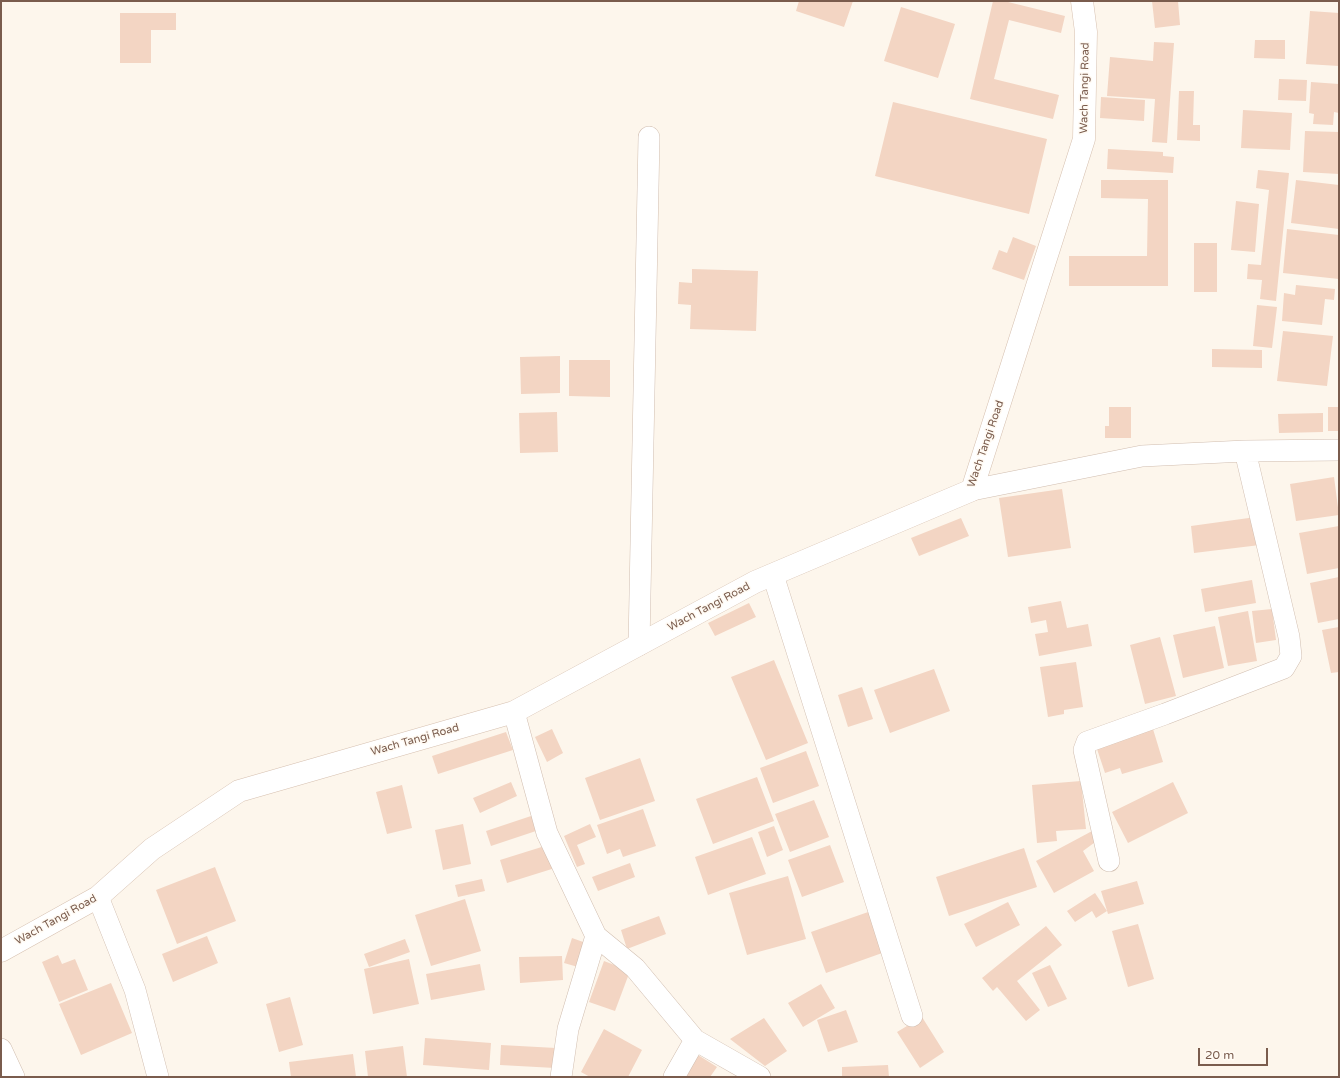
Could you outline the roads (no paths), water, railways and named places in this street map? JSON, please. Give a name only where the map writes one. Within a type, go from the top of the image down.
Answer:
[{"type":"main road","name":"Wach Tangi Road","points":[[1,951],[98,897],[152,849],[239,791],[514,712],[755,582],[972,490],[1084,139],[1086,32],[1082,1]]},
{"type":"street","points":[[639,645],[649,137]]},
{"type":"street","points":[[972,490],[1142,456],[1245,451],[1339,450]]},
{"type":"street","points":[[1109,861],[1084,750],[1087,742],[1166,714],[1284,668],[1291,656],[1289,637],[1245,451]]},
{"type":"street","points":[[773,575],[912,1016]]},
{"type":"street","points":[[514,712],[547,833],[596,936],[635,968],[695,1040],[760,1077]]},
{"type":"street","points":[[98,897],[135,990],[158,1077]]},
{"type":"street","points":[[561,1077],[568,1029],[596,936]]},
{"type":"street","points":[[674,1077],[695,1040]]},
{"type":"street","points":[[1,1049],[14,1077]]}]
